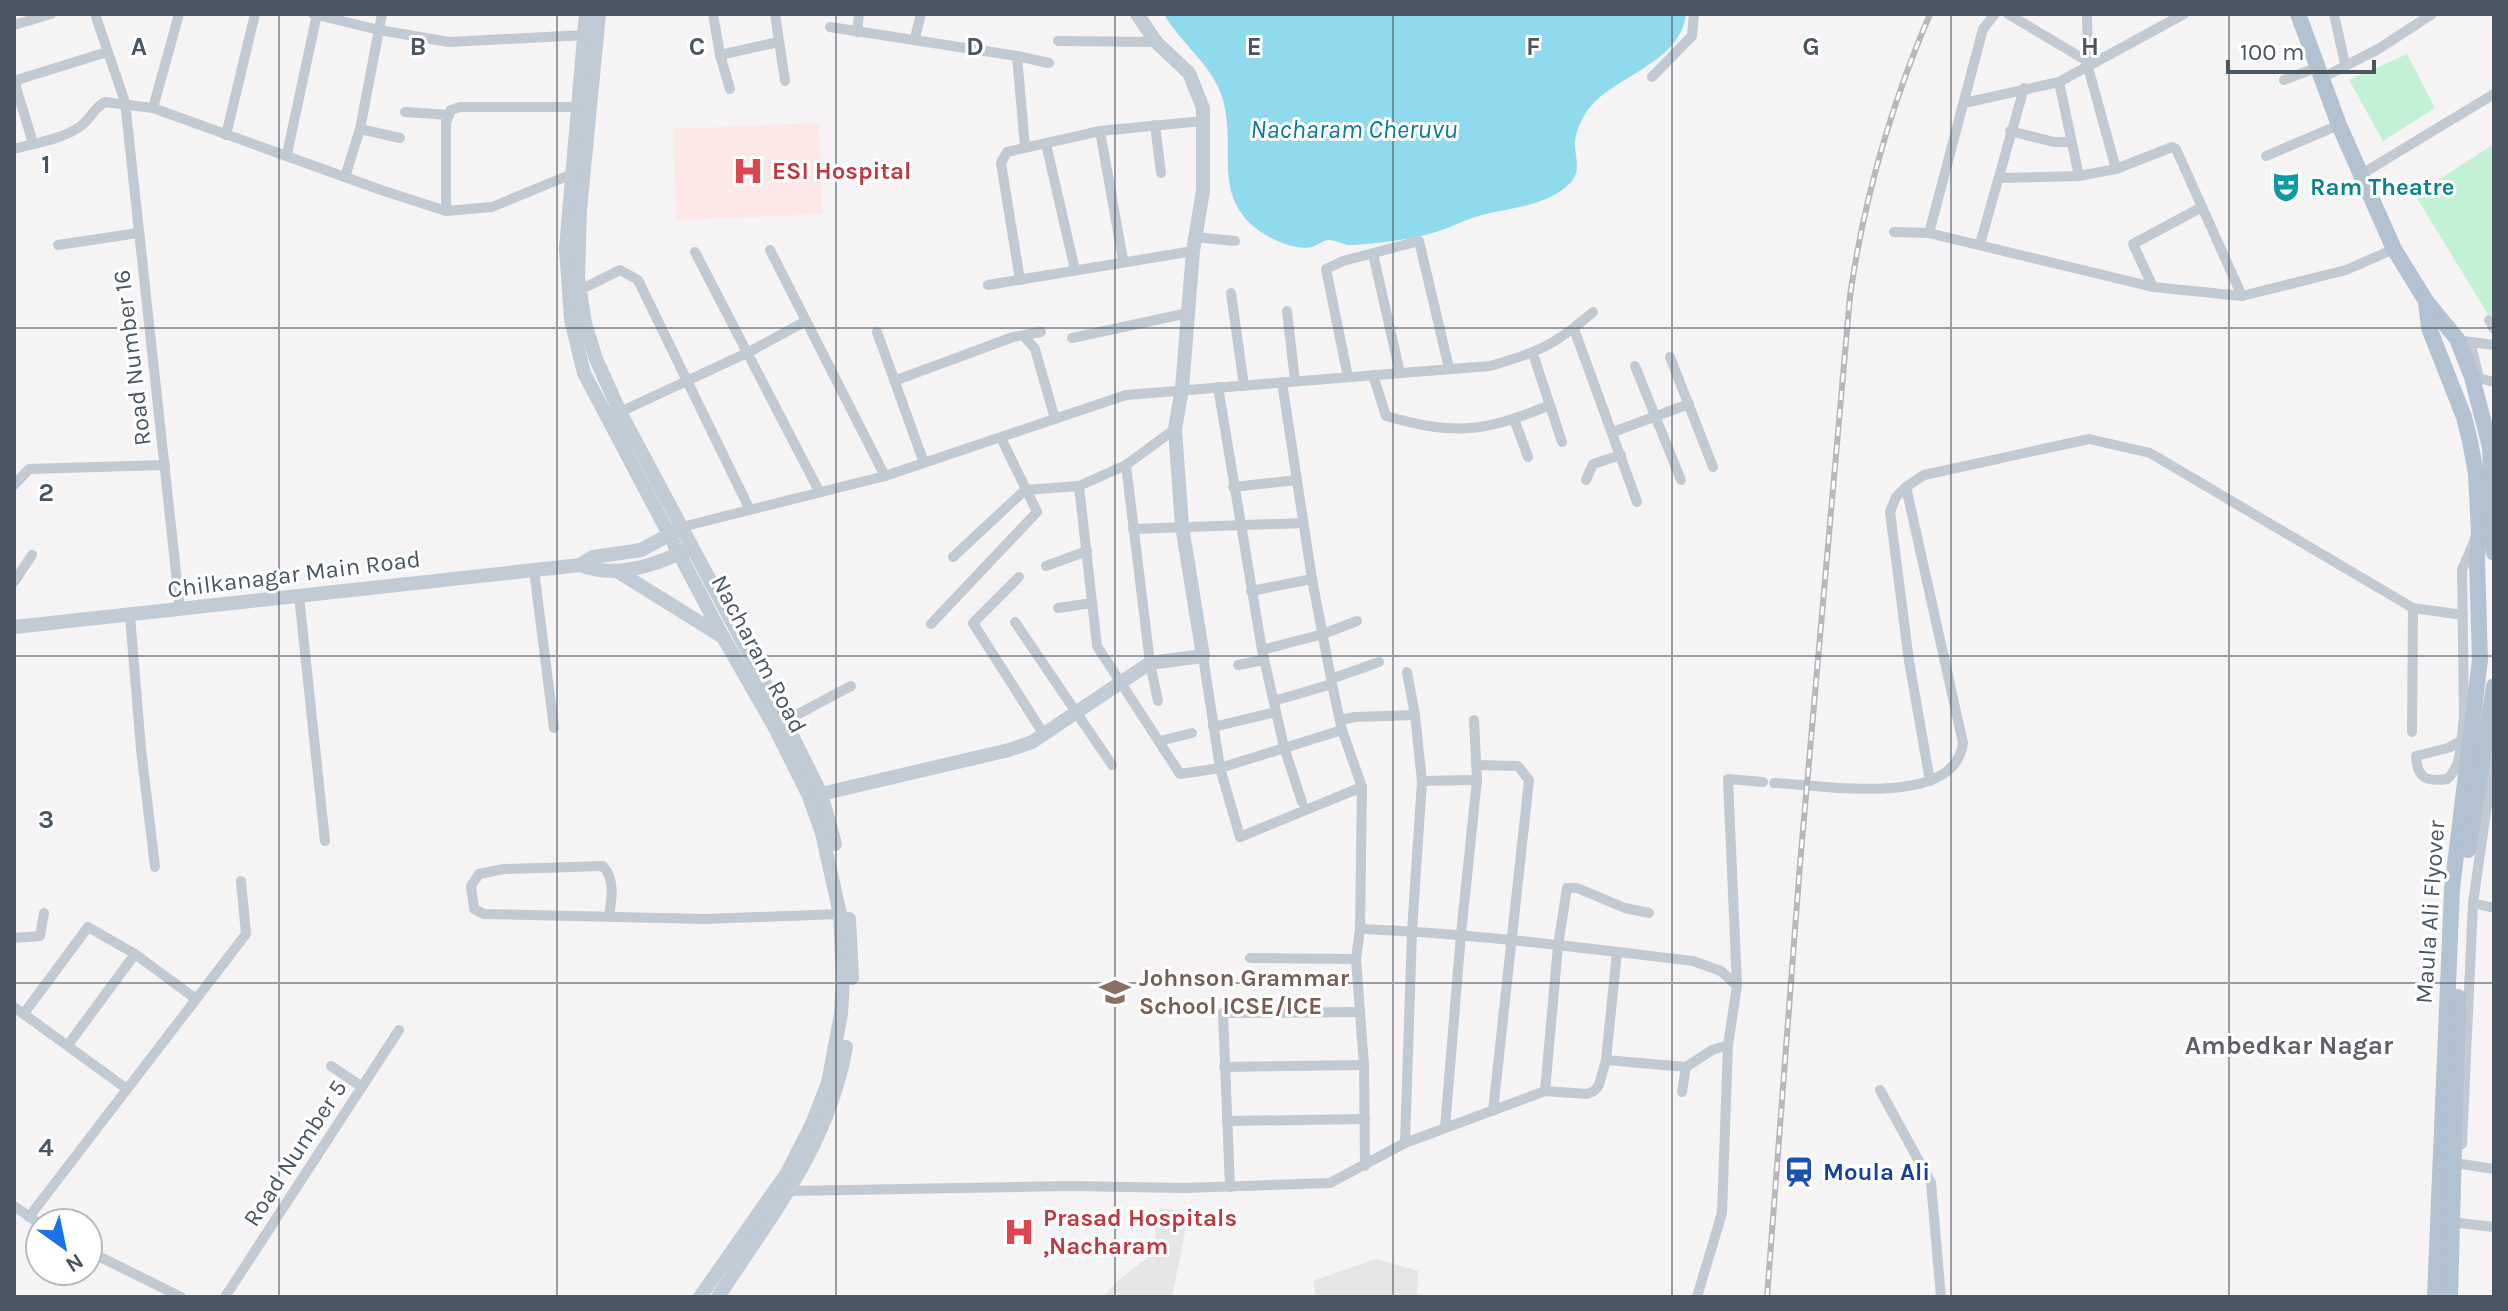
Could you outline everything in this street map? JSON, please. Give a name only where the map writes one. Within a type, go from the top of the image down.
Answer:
[{"type":"main road","name":"Nacharam Road","points":[[586,14],[578,277],[585,323],[596,359],[676,531]]},
{"type":"main road","name":"Nacharam Road","points":[[599,14],[572,174],[566,276],[571,320],[584,373],[785,721],[821,794],[844,887],[852,938],[852,980],[840,1077],[813,1149],[700,1297]]},
{"type":"main road","points":[[821,794],[1032,742],[1150,663],[1203,656],[1182,526],[1175,429],[1182,389],[1194,244],[1203,191],[1203,108],[1189,73],[1156,42],[1137,14]]},
{"type":"main road","points":[[2298,14],[2339,125],[2394,249],[2426,301],[2463,340],[2476,377],[2490,447],[2485,496],[2494,553]]},
{"type":"main road","points":[[2426,301],[2429,328],[2464,417],[2476,474],[2485,496]]},
{"type":"main road","points":[[2464,417],[2482,411]]},
{"type":"main road","name":"Maula Ali Flyover","points":[[2435,1297],[2452,889],[2480,660],[2477,560],[2489,528]]},
{"type":"main road","points":[[580,565],[593,557],[641,550],[676,531]]},
{"type":"main road","name":"Nacharam Road","points":[[686,550],[723,637],[774,726],[808,794],[822,833],[840,914],[843,979],[828,1083],[784,1188],[718,1297]]},
{"type":"main road","points":[[580,565],[594,570],[617,571],[650,565],[686,550]]},
{"type":"main road","name":"Chilkanagar Main Road","points":[[14,627],[580,565]]},
{"type":"main road","points":[[617,571],[723,637]]},
{"type":"main road","name":"Maula Ali Flyover","points":[[2450,1297],[2463,890],[2494,686]]},
{"type":"street","points":[[14,25],[51,14]]},
{"type":"street","name":"Road Number 16","points":[[95,14],[125,102],[180,609]]},
{"type":"street","points":[[153,108],[179,14]]},
{"type":"street","points":[[226,135],[255,14]]},
{"type":"street","points":[[287,154],[315,14],[379,30],[449,42],[585,35]]},
{"type":"street","points":[[345,177],[360,129],[382,14]]},
{"type":"street","points":[[713,14],[730,89]]},
{"type":"street","points":[[775,14],[785,81]]},
{"type":"street","points":[[857,32],[859,14]]},
{"type":"street","points":[[915,38],[921,14]]},
{"type":"street","points":[[1652,77],[1692,36],[1694,14]]},
{"type":"street","points":[[1929,233],[1983,29],[1995,14]]},
{"type":"street","points":[[2008,14],[2087,64]]},
{"type":"street","points":[[2087,14],[2087,64],[2116,169]]},
{"type":"street","points":[[1964,103],[2059,82],[2087,64],[2184,14]]},
{"type":"street","points":[[2334,14],[2345,64]]},
{"type":"street","points":[[2284,80],[2345,64],[2380,48],[2432,14]]},
{"type":"street","points":[[830,27],[915,38],[1049,63]]},
{"type":"street","points":[[1058,41],[1156,42]]},
{"type":"street","points":[[720,55],[778,42]]},
{"type":"street","points":[[33,143],[15,84],[20,79],[107,52]]},
{"type":"street","points":[[1017,56],[1025,147]]},
{"type":"street","points":[[2059,82],[2079,176]]},
{"type":"street","points":[[1980,244],[2024,88]]},
{"type":"street","points":[[2360,175],[2494,94]]},
{"type":"street","points":[[14,149],[74,130],[105,102],[125,102],[153,108],[446,211],[492,207],[572,174]]},
{"type":"street","points":[[446,211],[446,122],[451,110],[460,107],[583,107]]},
{"type":"street","points":[[405,112],[449,115]]},
{"type":"street","points":[[1020,280],[1001,163],[1007,152],[1100,131],[1203,121]]},
{"type":"street","points":[[1155,125],[1161,173]]},
{"type":"street","points":[[2266,156],[2339,125]]},
{"type":"street","points":[[360,129],[400,138]]},
{"type":"street","points":[[1100,131],[1123,260]]},
{"type":"street","points":[[2010,131],[2054,142],[2072,142]]},
{"type":"street","points":[[1046,144],[1075,270]]},
{"type":"street","points":[[2000,178],[2079,176],[2116,169],[2172,147],[2176,149],[2242,296]]},
{"type":"street","points":[[2153,287],[2133,244],[2202,207]]},
{"type":"street","points":[[1894,232],[1929,233],[2153,287],[2242,296],[2346,270],[2394,249]]},
{"type":"street","points":[[58,245],[138,233]]},
{"type":"street","points":[[988,285],[1194,244],[1235,241]]},
{"type":"street","points":[[1348,377],[1326,269],[1419,241],[1449,368]]},
{"type":"street","points":[[770,250],[885,476]]},
{"type":"street","points":[[695,252],[819,491]]},
{"type":"street","points":[[1373,254],[1400,373]]},
{"type":"street","points":[[580,290],[620,270],[638,280],[749,508]]},
{"type":"street","points":[[1231,293],[1244,386]]},
{"type":"street","points":[[1287,311],[1295,381]]},
{"type":"street","points":[[676,531],[749,508],[885,476],[1126,395],[1490,366],[1533,354],[1562,339],[1593,312]]},
{"type":"street","points":[[1072,338],[1188,313]]},
{"type":"street","points":[[620,412],[749,352],[806,321]]},
{"type":"street","points":[[1574,329],[1637,502]]},
{"type":"street","points":[[877,332],[924,463]]},
{"type":"street","points":[[894,381],[1013,337],[1041,332]]},
{"type":"street","points":[[1025,337],[1035,349],[1055,419]]},
{"type":"street","points":[[2463,340],[2494,345]]},
{"type":"street","points":[[1533,354],[1562,442]]},
{"type":"street","points":[[1670,357],[1713,467]]},
{"type":"street","points":[[1635,366],[1681,480]]},
{"type":"street","points":[[1373,375],[1386,416],[1421,426],[1474,430],[1550,405]]},
{"type":"street","points":[[2476,377],[2494,382]]},
{"type":"street","points":[[1282,382],[1331,682],[1341,725],[1362,787],[1360,929],[1356,959],[1364,1065],[1365,1166]]},
{"type":"street","points":[[1218,387],[1263,655],[1284,747],[1302,802]]},
{"type":"street","points":[[1613,432],[1689,404]]},
{"type":"street","points":[[1514,419],[1528,457]]},
{"type":"street","points":[[953,557],[1025,490],[1079,486],[1126,465],[1175,429]]},
{"type":"street","points":[[931,624],[1037,512],[1001,438]]},
{"type":"street","points":[[1930,781],[1909,661],[1890,512],[1896,497],[1924,475],[2089,439],[2150,453],[2413,608],[2463,615]]},
{"type":"street","points":[[1586,480],[1593,464],[1621,455]]},
{"type":"street","points":[[14,485],[29,469],[165,465]]},
{"type":"street","points":[[1126,465],[1150,663],[1158,701]]},
{"type":"street","points":[[1233,487],[1297,480]]},
{"type":"street","points":[[1079,486],[1097,646],[1180,774],[1220,768],[1284,747],[1355,717],[1415,715]]},
{"type":"street","points":[[1697,1297],[1722,1213],[1728,1045],[1737,986],[1728,779],[1868,791],[1930,781],[1955,765],[1963,743],[1906,487]]},
{"type":"street","points":[[1133,529],[1303,523]]},
{"type":"street","points":[[2461,741],[2448,748],[2416,756],[2417,769],[2429,780],[2447,779],[2456,768],[2461,741],[2464,717],[2462,570],[2472,542],[2489,528]]},
{"type":"street","points":[[1046,566],[1087,551]]},
{"type":"street","points":[[14,582],[32,555]]},
{"type":"street","points":[[534,570],[554,728]]},
{"type":"street","points":[[1019,577],[973,623],[1043,733]]},
{"type":"street","points":[[1251,591],[1312,579]]},
{"type":"street","points":[[299,596],[325,841]]},
{"type":"street","points":[[1058,608],[1092,603]]},
{"type":"street","points":[[2412,732],[2413,608]]},
{"type":"street","points":[[130,616],[155,867]]},
{"type":"street","points":[[1238,665],[1357,621]]},
{"type":"street","points":[[1015,622],[1112,765]]},
{"type":"street","points":[[1203,656],[1220,768],[1240,837],[1362,787]]},
{"type":"street","points":[[1213,727],[1275,707],[1379,662]]},
{"type":"street","points":[[1405,1143],[1412,931],[1422,781],[1407,672]]},
{"type":"street","points":[[785,721],[851,686]]},
{"type":"street","points":[[1445,1128],[1477,780],[1474,720]]},
{"type":"street","points":[[1160,741],[1192,733]]},
{"type":"street","points":[[2456,1297],[2473,903],[2494,756]]},
{"type":"street","points":[[1477,765],[1518,766],[1529,780],[1493,1111]]},
{"type":"street","points":[[1422,781],[1477,780]]},
{"type":"street","points":[[609,915],[612,897],[610,876],[603,866],[504,869],[479,874],[471,886],[474,909],[484,914],[705,919],[840,914]]},
{"type":"street","points":[[37,1207],[246,934],[241,881]]},
{"type":"street","points":[[1545,1091],[1558,946],[1567,888],[1649,913]]},
{"type":"street","points":[[2473,903],[2494,908]]},
{"type":"street","points":[[14,938],[40,936],[44,913]]},
{"type":"street","points":[[25,1012],[88,927],[135,954],[196,999]]},
{"type":"street","points":[[1360,929],[1461,934],[1693,961],[1721,971],[1737,986]]},
{"type":"street","points":[[784,1188],[1230,1187],[1330,1183],[1405,1143],[1545,1091],[1587,1094],[1594,1091],[1599,1085],[1606,1060],[1617,952]]},
{"type":"street","points":[[68,1045],[135,954]]},
{"type":"street","points":[[1250,958],[1356,959]]},
{"type":"street","points":[[14,1007],[25,1012],[127,1089]]},
{"type":"street","points":[[1230,1187],[1223,1013],[1360,1012]]},
{"type":"street","name":"Road Number 5","points":[[225,1297],[399,1030]]},
{"type":"street","points":[[1606,1060],[1686,1067],[1712,1050],[1728,1045]]},
{"type":"street","points":[[1224,1067],[1364,1065]]},
{"type":"street","points":[[331,1066],[362,1087]]},
{"type":"street","points":[[1682,1092],[1686,1067]]},
{"type":"street","points":[[1880,1090],[1931,1183],[1941,1297]]},
{"type":"street","points":[[1227,1121],[1365,1119]]},
{"type":"street","points":[[2461,1164],[2494,1169]]},
{"type":"street","points":[[2459,1223],[2494,1227],[2494,1220]]},
{"type":"street","points":[[104,1259],[181,1297]]},
{"type":"shaded area","name":"ESI Hospital","points":[[819,123],[822,214],[677,220],[673,129]]},
{"type":"shaded area","points":[[1160,1208],[1189,1212],[1172,1297],[1103,1297],[1121,1278],[1152,1254]]},
{"type":"shaded area","points":[[1376,1259],[1418,1271],[1417,1294],[1435,1297],[1316,1297],[1313,1281]]},
{"type":"green space","points":[[2407,54],[2435,108],[2383,141],[2349,80]]},
{"type":"green space","points":[[2494,144],[2494,313],[2489,316],[2415,195]]},
{"type":"water","name":"Nacharam Cheruvu","points":[[1164,14],[1686,14],[1682,29],[1664,53],[1610,90],[1586,113],[1575,141],[1576,172],[1562,190],[1541,201],[1476,217],[1416,237],[1353,245],[1329,240],[1307,248],[1271,238],[1250,223],[1237,206],[1230,188],[1225,107],[1218,87]]},
{"type":"railway","points":[[1767,1297],[1800,864],[1850,296],[1863,223],[1881,152],[1930,14]]},
{"type":"place","name":"ESI Hospital","points":[[748,171]]},
{"type":"place","name":"Ram Theatre","points":[[2286,187]]},
{"type":"place","name":"Johnson Grammar School ICSE/ICE","points":[[1115,992]]},
{"type":"place","name":"Moula Ali","points":[[1799,1172]]},
{"type":"place","name":"Prasad Hospitals ,Nacharam","points":[[1019,1232]]},
{"type":"district","name":"Ambedkar Nagar","points":[[2289,1045]]}]
